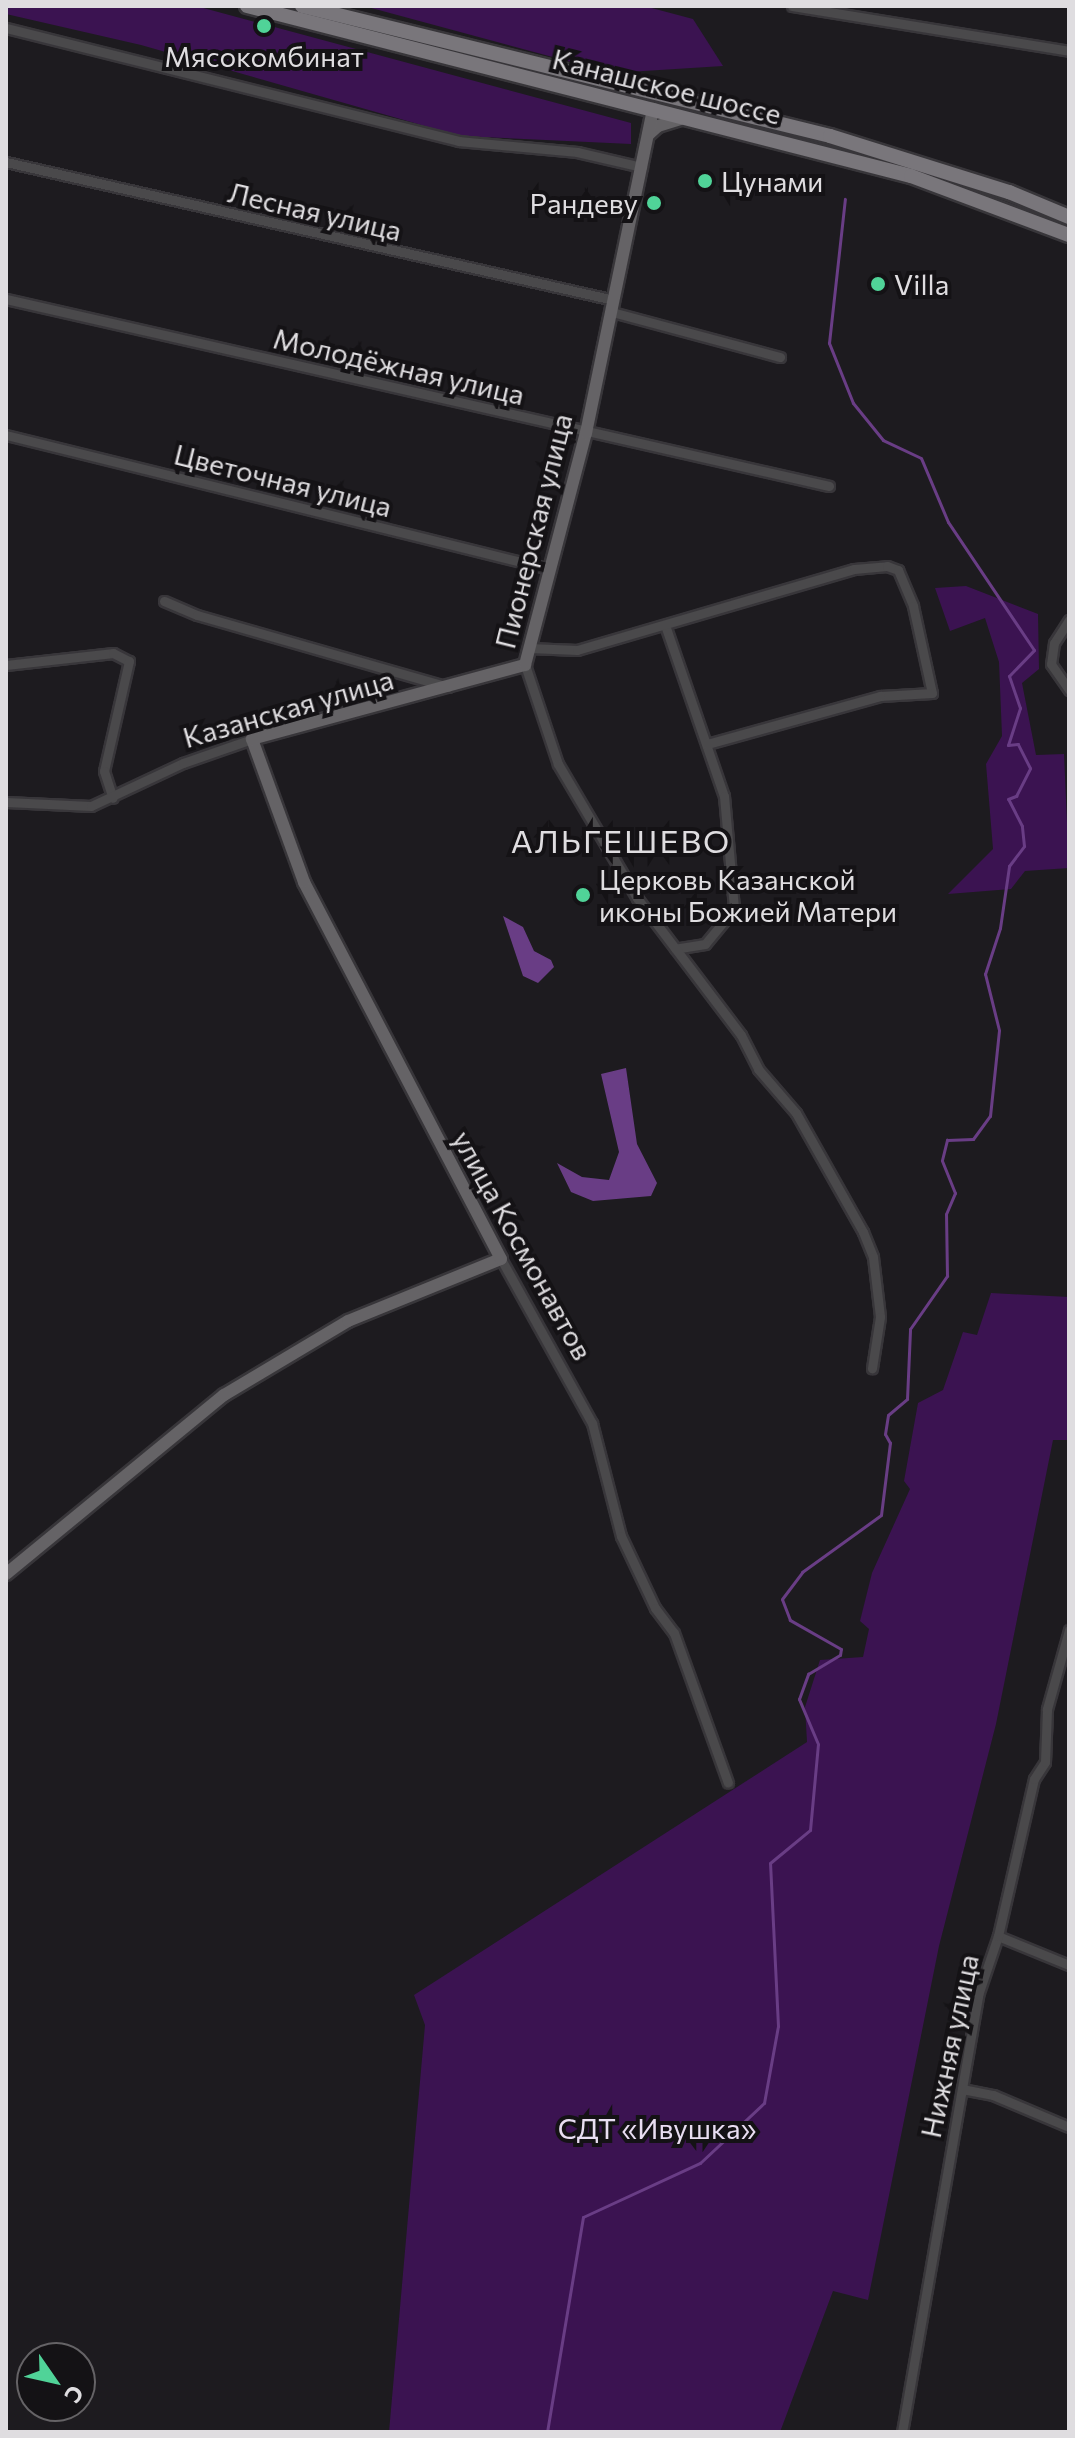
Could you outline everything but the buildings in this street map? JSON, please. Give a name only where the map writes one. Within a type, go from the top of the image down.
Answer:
[{"type":"main road","name":"Канашское шоссе","points":[[247,6],[911,176],[1069,235]]},
{"type":"main road","name":"Канашское шоссе","points":[[302,6],[916,161],[1069,217]]},
{"type":"main road","name":"Пионерская улица","points":[[653,109],[656,93]]},
{"type":"street","points":[[792,6],[1069,51]]},
{"type":"street","points":[[6,28],[458,141],[577,152],[642,167]]},
{"type":"street","points":[[613,99],[643,117],[648,135],[668,121],[687,118]]},
{"type":"street","name":"Пионерская улица","points":[[653,109],[586,433],[525,665],[558,764],[637,898],[741,1035],[758,1069],[796,1113],[863,1232],[873,1257],[880,1317],[872,1368]]},
{"type":"street","name":"Лесная улица","points":[[6,162],[613,306],[780,357]]},
{"type":"street","name":"Молодёжная улица","points":[[6,299],[829,486]]},
{"type":"street","name":"Цветочная улица","points":[[6,435],[550,569]]},
{"type":"street","points":[[529,648],[577,650],[870,566],[893,567],[903,575],[932,693],[880,696],[707,744]]},
{"type":"street","name":"Казанская улица","points":[[164,601],[448,687]]},
{"type":"street","points":[[1069,620],[1054,643],[1051,664],[1069,690]]},
{"type":"street","points":[[665,625],[707,744],[731,824],[734,909],[705,944],[675,949]]},
{"type":"street","points":[[6,665],[113,653],[129,661],[104,771],[113,798]]},
{"type":"street","name":"Казанская улица","points":[[6,802],[91,806],[183,763],[252,739],[525,665]]},
{"type":"street","name":"улица Космонавтов","points":[[252,739],[304,882],[501,1259],[592,1423],[621,1536],[655,1608],[674,1633],[728,1783]]},
{"type":"street","points":[[6,1574],[224,1395],[348,1321],[501,1259]]},
{"type":"street","name":"Нижняя улица","points":[[902,2432],[978,1995],[998,1936],[1034,1779],[1045,1762],[1047,1709],[1067,1653],[1069,1630]]},
{"type":"street","points":[[998,1936],[1069,1965]]},
{"type":"street","points":[[962,2089],[993,2095],[1069,2127]]},
{"type":"green space","points":[[6,6],[196,6],[631,123],[631,144],[460,136],[141,45],[6,14]]},
{"type":"green space","points":[[364,6],[644,6],[693,19],[723,66],[612,73]]},
{"type":"green space","points":[[966,586],[1038,614],[1039,669],[1022,683],[1036,755],[1064,754],[1069,868],[1025,871],[1011,889],[948,894],[993,849],[986,764],[1002,736],[999,662],[985,618],[950,631],[935,588]]},
{"type":"green space","name":"СДТ «Ивушка»","points":[[991,1293],[1069,1297],[1069,1440],[1053,1440],[996,1724],[939,1946],[868,2300],[833,2291],[780,2432],[389,2432],[425,2025],[414,1995],[807,1742],[805,1707],[820,1660],[863,1657],[869,1629],[860,1621],[872,1573],[910,1489],[904,1481],[918,1403],[943,1390],[963,1332],[977,1335]]},
{"type":"shaded area","points":[[503,916],[523,927],[534,951],[551,960],[554,967],[538,983],[523,976]]},
{"type":"shaded area","points":[[626,1068],[637,1144],[657,1183],[651,1196],[593,1201],[571,1192],[557,1163],[582,1177],[609,1180],[619,1152],[601,1074]]},
{"type":"waterway","points":[[547,2432],[583,2217],[700,2163],[764,2103],[778,2026],[770,1863],[810,1830],[818,1744],[799,1699],[808,1674],[840,1655],[841,1649],[790,1620],[782,1599],[802,1572],[881,1515],[890,1443],[885,1434],[888,1415],[907,1399],[910,1329],[947,1276],[946,1214],[955,1193],[942,1160],[947,1140],[973,1139],[990,1116],[999,1030],[985,974],[1000,928],[1009,866],[1024,846],[1022,826],[1008,799],[1016,796],[1030,768],[1018,744],[1008,745],[1020,708],[1009,676],[1034,650],[948,522],[921,458],[883,440],[853,403],[829,343],[845,199]]},
{"type":"place","name":"Мясокомбинат","points":[[264,26]]},
{"type":"place","name":"Цунами","points":[[705,181]]},
{"type":"place","name":"Рандеву","points":[[654,203]]},
{"type":"place","name":"Villa","points":[[878,284]]},
{"type":"place","name":"Церковь Казанской иконы Божией Матери","points":[[583,895]]},
{"type":"district","name":"АЛЬГЕШЕВО","points":[[621,840]]}]
